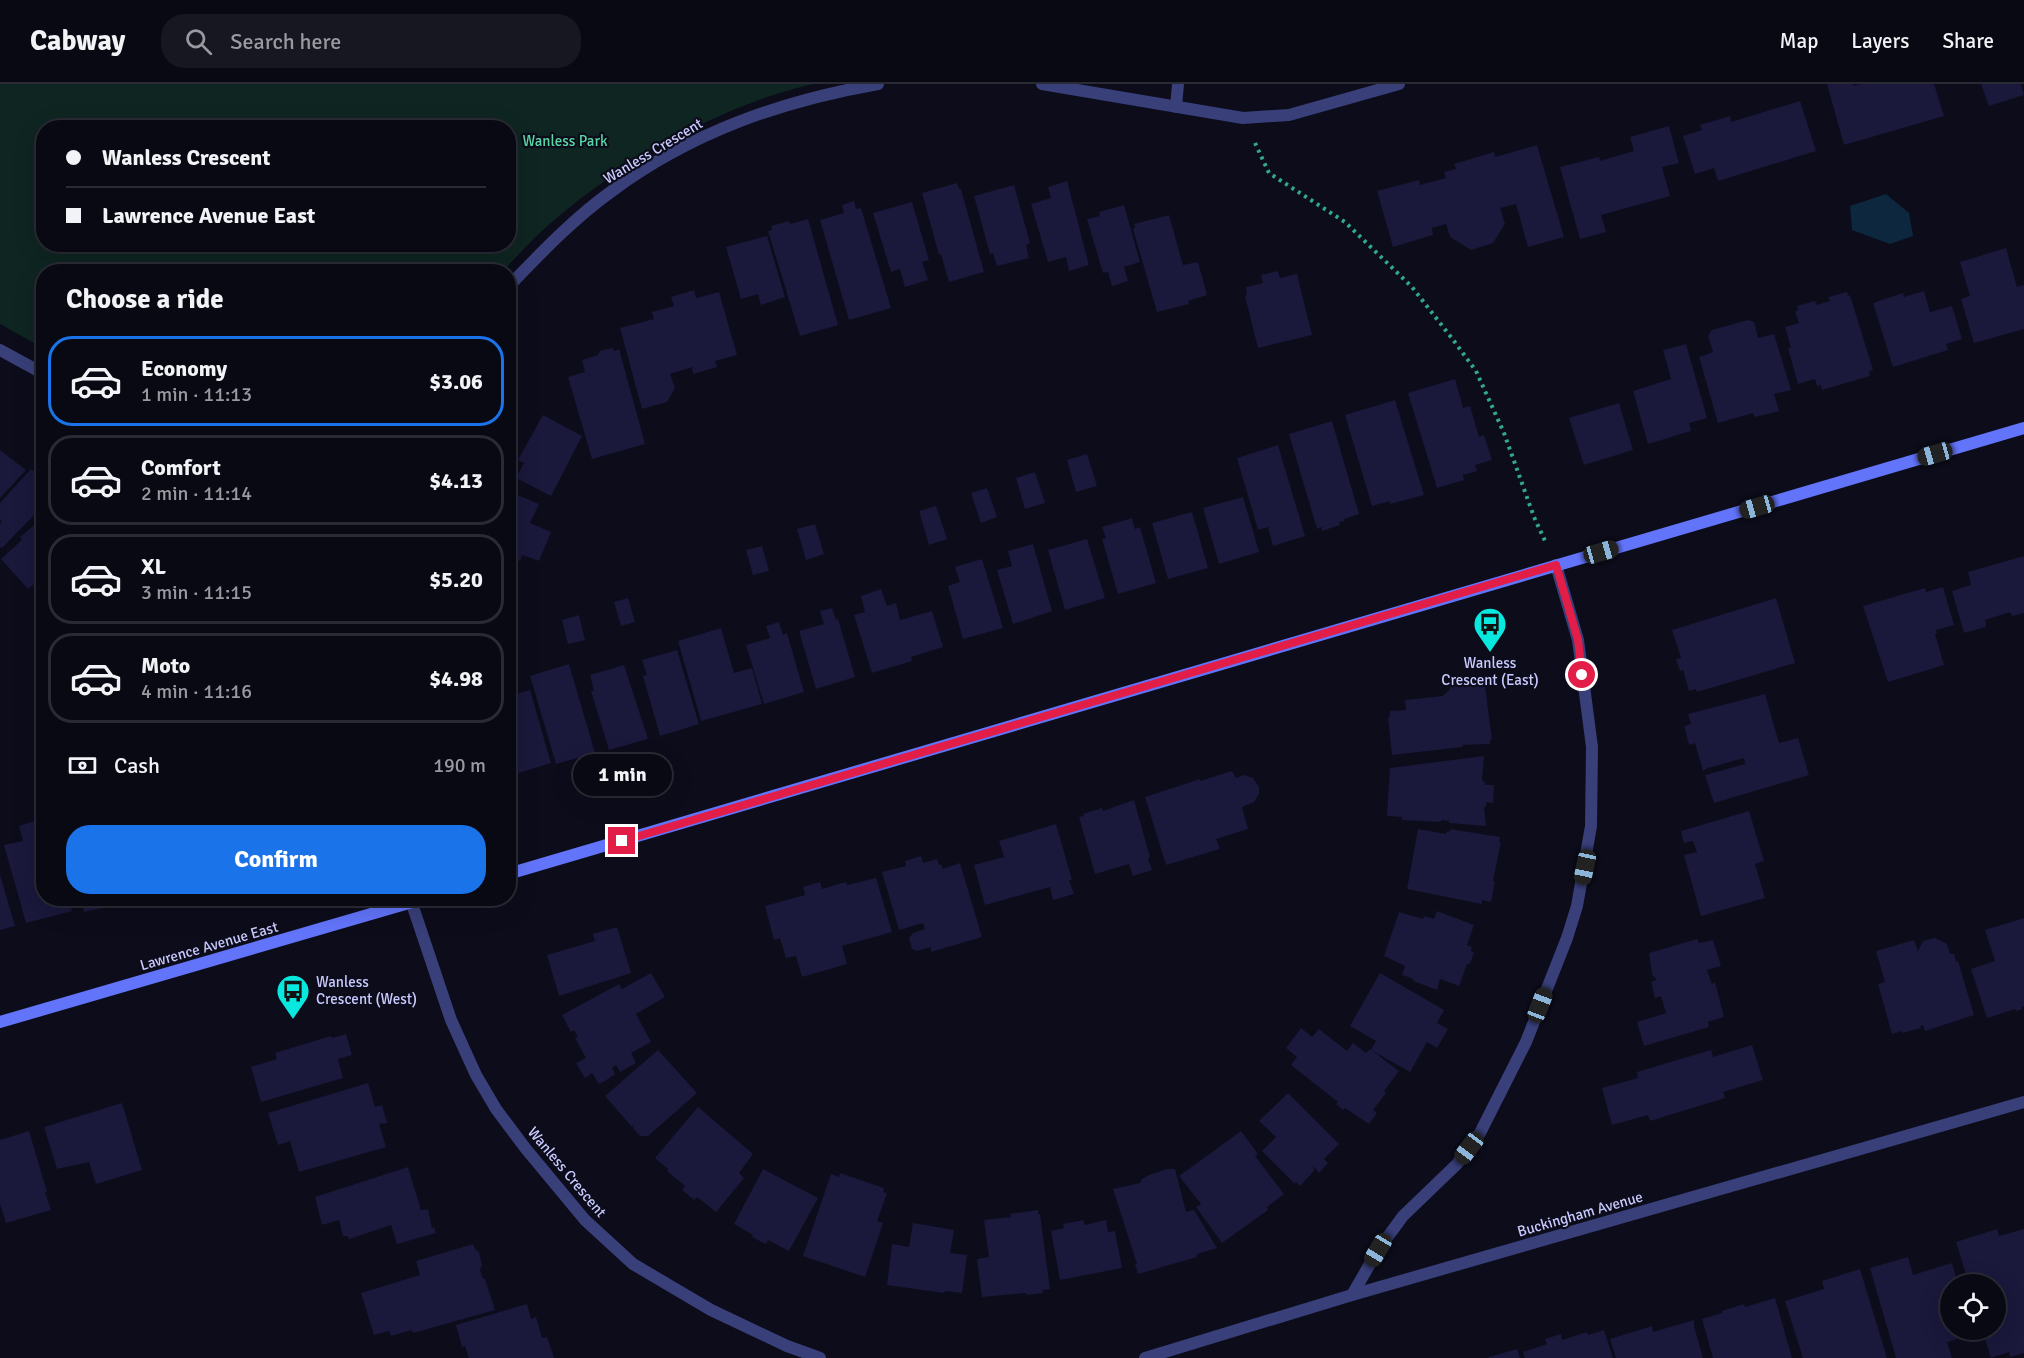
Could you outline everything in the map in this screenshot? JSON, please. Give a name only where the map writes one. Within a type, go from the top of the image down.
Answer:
[{"type":"main road","points":[[516,872],[2024,428]]},
{"type":"main road","name":"Lawrence Avenue East","points":[[0,1022],[393,906]]},
{"type":"street","name":"Wanless Crescent","points":[[516,280],[555,239],[612,190],[688,144],[734,122],[775,108],[827,93],[878,84]]},
{"type":"street","points":[[1042,84],[1243,118],[1289,115],[1399,84]]},
{"type":"street","points":[[1176,106],[1178,84]]},
{"type":"street","points":[[0,350],[36,370]]},
{"type":"street","points":[[1352,1295],[1378,1250],[1403,1216],[1457,1164],[1480,1133],[1526,1042],[1567,938],[1576,906],[1591,826],[1592,747],[1578,640],[1556,565]]},
{"type":"street","name":"Wanless Crescent","points":[[412,906],[451,1020],[476,1075],[496,1109],[526,1149],[585,1220],[633,1264],[711,1310],[787,1346],[820,1358]]},
{"type":"street","name":"Buckingham Avenue","points":[[1145,1358],[1163,1356],[1352,1295],[2024,1102]]},
{"type":"path","points":[[1243,118],[1269,173],[1345,222],[1412,287],[1476,371],[1504,434],[1534,517],[1556,565]]},
{"type":"green space","name":"Wanless Park","points":[[0,84],[814,84],[743,106],[706,122],[636,160],[572,205],[510,264],[36,264],[36,344],[0,324]]},
{"type":"water","points":[[1886,194],[1909,213],[1913,236],[1890,244],[1852,230],[1850,206]]},
{"type":"building","points":[[1827,84],[1853,84],[1853,86],[1861,84],[1934,84],[1944,116],[1844,145]]},
{"type":"building","points":[[1981,84],[2021,84],[2024,95],[1989,106]]},
{"type":"building","points":[[1800,101],[1816,151],[1718,181],[1714,168],[1695,174],[1683,136],[1702,130],[1700,125],[1730,116],[1731,122]]},
{"type":"building","points":[[1669,126],[1679,163],[1662,167],[1670,196],[1601,215],[1606,232],[1580,239],[1560,167],[1599,157],[1600,161],[1634,151],[1630,137]]},
{"type":"building","points":[[1537,145],[1564,237],[1528,247],[1516,204],[1500,208],[1505,224],[1493,243],[1471,250],[1450,237],[1446,224],[1432,228],[1433,235],[1393,247],[1377,191],[1419,180],[1420,185],[1446,178],[1444,172],[1456,169],[1454,164],[1494,152],[1495,157]]},
{"type":"building","points":[[1067,181],[1089,265],[1069,271],[1066,257],[1048,262],[1031,204],[1051,198],[1048,187]]},
{"type":"building","points":[[957,183],[961,189],[984,272],[949,282],[922,193]]},
{"type":"building","points":[[1014,185],[1030,243],[1026,245],[1029,258],[997,266],[993,253],[990,254],[974,196]]},
{"type":"building","points":[[854,201],[856,209],[861,208],[891,308],[849,320],[820,220],[844,213],[842,205]]},
{"type":"building","points":[[912,202],[929,260],[922,262],[928,280],[905,287],[900,269],[891,272],[873,213]]},
{"type":"building","points":[[1124,205],[1140,262],[1124,267],[1128,281],[1112,286],[1108,272],[1103,273],[1087,219],[1100,216],[1099,212]]},
{"type":"building","points":[[1169,215],[1183,265],[1198,262],[1207,295],[1188,301],[1189,304],[1157,312],[1133,229],[1134,224]]},
{"type":"building","points":[[808,219],[838,325],[800,336],[768,231],[772,230],[771,226]]},
{"type":"building","points":[[767,236],[785,297],[761,305],[758,294],[741,299],[726,247]]},
{"type":"building","points":[[2006,248],[2017,287],[2024,285],[2024,329],[1974,343],[1961,299],[1970,296],[1960,262]]},
{"type":"building","points":[[1278,271],[1280,278],[1297,274],[1312,335],[1258,348],[1245,296],[1247,295],[1246,287],[1263,283],[1261,275]]},
{"type":"building","points":[[694,290],[696,298],[719,292],[737,355],[715,361],[717,367],[693,374],[692,367],[670,374],[675,388],[667,402],[642,409],[620,328],[654,319],[652,312],[674,306],[671,297]]},
{"type":"building","points":[[1924,291],[1930,312],[1952,306],[1962,339],[1946,344],[1948,350],[1893,367],[1873,303],[1903,293],[1904,297]]},
{"type":"building","points":[[1847,292],[1848,296],[1850,295],[1873,370],[1869,371],[1870,376],[1822,390],[1821,385],[1817,386],[1815,379],[1798,384],[1785,327],[1799,323],[1795,312],[1798,310],[1797,306],[1815,301],[1816,305],[1830,301],[1828,297]]},
{"type":"building","points":[[1748,320],[1754,322],[1758,338],[1774,334],[1791,390],[1774,394],[1779,411],[1755,417],[1753,413],[1718,423],[1699,357],[1713,352],[1708,336],[1712,330]]},
{"type":"building","points":[[1686,344],[1707,418],[1689,423],[1691,431],[1648,444],[1633,391],[1671,379],[1663,350]]},
{"type":"building","points":[[612,348],[615,351],[619,349],[645,444],[592,459],[568,377],[585,372],[582,360]]},
{"type":"building","points":[[1455,379],[1463,408],[1470,406],[1479,437],[1484,435],[1492,460],[1475,465],[1477,471],[1463,475],[1464,480],[1437,488],[1408,393]]},
{"type":"building","points":[[1395,400],[1424,495],[1372,506],[1345,415]]},
{"type":"building","points":[[1619,403],[1633,450],[1584,465],[1569,418]]},
{"type":"building","points":[[543,415],[582,436],[551,496],[516,478],[524,463],[518,460]]},
{"type":"building","points":[[1332,421],[1359,514],[1344,519],[1345,521],[1339,522],[1340,525],[1322,531],[1322,527],[1317,529],[1289,434]]},
{"type":"building","points":[[1278,445],[1305,536],[1273,546],[1268,527],[1258,530],[1237,458]]},
{"type":"building","points":[[0,450],[26,470],[0,498]]},
{"type":"building","points":[[1087,454],[1097,486],[1076,492],[1067,460]]},
{"type":"building","points":[[31,469],[36,473],[36,513],[2,548],[0,547],[2,521],[0,520],[0,503]]},
{"type":"building","points":[[1035,472],[1045,503],[1025,509],[1016,478]]},
{"type":"building","points":[[987,488],[997,517],[981,523],[971,493]]},
{"type":"building","points":[[516,494],[539,504],[530,523],[551,532],[539,561],[522,555],[520,561],[516,559]]},
{"type":"building","points":[[1243,497],[1259,552],[1219,564],[1203,508]]},
{"type":"building","points":[[936,506],[947,539],[929,545],[919,511]]},
{"type":"building","points":[[1192,512],[1208,568],[1168,579],[1152,523]]},
{"type":"building","points":[[1132,518],[1135,529],[1140,527],[1156,583],[1118,594],[1102,539],[1106,538],[1102,527]]},
{"type":"building","points":[[36,524],[36,582],[28,589],[1,559],[22,540],[20,537]]},
{"type":"building","points":[[815,524],[824,554],[806,560],[797,529]]},
{"type":"building","points":[[1087,539],[1105,598],[1065,610],[1048,550]]},
{"type":"building","points":[[1033,544],[1052,611],[1013,624],[997,570],[1012,566],[1008,551]]},
{"type":"building","points":[[762,546],[769,571],[753,575],[746,550]]},
{"type":"building","points":[[2024,556],[2024,613],[2012,616],[2010,612],[1985,620],[1986,627],[1964,633],[1952,591],[1971,585],[1968,572]]},
{"type":"building","points":[[982,559],[1003,628],[963,639],[948,586],[960,582],[955,567]]},
{"type":"building","points":[[1943,587],[1954,625],[1936,630],[1935,634],[1944,665],[1888,682],[1863,606],[1925,588],[1926,592]]},
{"type":"building","points":[[881,589],[887,606],[896,603],[900,620],[932,611],[943,647],[911,657],[912,661],[872,673],[854,615],[865,612],[861,596]]},
{"type":"building","points":[[628,598],[635,622],[621,626],[614,602]]},
{"type":"building","points":[[1776,598],[1795,663],[1697,692],[1696,689],[1689,691],[1683,670],[1680,671],[1676,659],[1681,658],[1672,630]]},
{"type":"building","points":[[832,608],[836,620],[838,619],[855,677],[816,689],[799,631],[824,624],[820,611]]},
{"type":"building","points":[[579,615],[585,640],[568,644],[562,620]]},
{"type":"building","points":[[779,622],[783,635],[787,633],[804,692],[764,704],[746,645],[770,638],[766,626]]},
{"type":"building","points":[[721,628],[734,673],[752,668],[762,704],[701,721],[678,641]]},
{"type":"building","points":[[677,650],[699,724],[660,736],[643,676],[647,675],[642,660]]},
{"type":"building","points":[[569,664],[595,753],[556,764],[530,676]]},
{"type":"building","points":[[624,665],[648,739],[609,750],[591,691],[594,691],[590,675]]},
{"type":"building","points":[[1484,679],[1492,740],[1490,744],[1462,745],[1463,747],[1392,755],[1388,717],[1390,717],[1390,711],[1406,710],[1405,700],[1443,696],[1450,689],[1449,682]]},
{"type":"building","points":[[530,690],[551,763],[516,774],[516,694]]},
{"type":"building","points":[[1765,694],[1779,743],[1798,738],[1809,775],[1714,803],[1705,775],[1745,764],[1744,758],[1703,771],[1695,743],[1689,745],[1684,726],[1691,724],[1688,714]]},
{"type":"building","points":[[1484,756],[1482,781],[1485,785],[1494,785],[1493,803],[1486,802],[1486,807],[1484,807],[1486,826],[1449,823],[1449,821],[1441,820],[1441,822],[1402,820],[1402,817],[1387,816],[1390,768]]},
{"type":"building","points":[[1232,771],[1236,778],[1244,775],[1253,778],[1259,787],[1259,794],[1254,802],[1242,807],[1248,829],[1216,839],[1220,849],[1166,865],[1145,797]]},
{"type":"building","points":[[1134,800],[1152,870],[1133,876],[1129,864],[1095,874],[1079,817],[1102,808],[1103,811]]},
{"type":"building","points":[[1749,811],[1764,861],[1755,864],[1765,898],[1701,916],[1684,855],[1697,852],[1693,841],[1684,843],[1681,831]]},
{"type":"building","points":[[36,821],[36,906],[70,906],[72,911],[26,923],[4,845],[23,841],[19,826]]},
{"type":"building","points":[[1056,824],[1074,894],[1053,900],[1050,887],[985,905],[974,865],[1004,857],[999,841]]},
{"type":"building","points":[[1418,829],[1446,834],[1447,831],[1450,832],[1450,829],[1500,837],[1491,902],[1482,900],[1482,904],[1407,889]]},
{"type":"building","points":[[921,856],[923,863],[937,859],[943,869],[960,863],[982,937],[931,952],[931,947],[917,951],[912,949],[909,938],[913,933],[925,929],[923,923],[899,930],[882,872],[906,866],[905,861]]},
{"type":"building","points":[[0,875],[15,926],[0,930]]},
{"type":"building","points":[[876,878],[892,932],[842,946],[847,964],[802,977],[796,956],[786,958],[780,938],[774,940],[765,906],[805,895],[803,887],[820,882],[822,889],[846,882],[847,885]]},
{"type":"building","points":[[82,906],[113,906],[84,912]]},
{"type":"building","points":[[1437,911],[1474,925],[1467,945],[1472,947],[1471,951],[1474,952],[1459,986],[1440,979],[1437,990],[1402,975],[1405,966],[1384,956],[1399,912],[1423,919],[1424,916],[1434,919]]},
{"type":"building","points":[[2024,918],[2024,1006],[2016,1011],[2015,1009],[1987,1018],[1971,969],[1995,961],[1985,930]]},
{"type":"building","points":[[617,927],[631,973],[559,996],[547,955],[595,941],[593,934]]},
{"type":"building","points":[[1935,938],[1947,944],[1950,954],[1954,954],[1956,962],[1958,961],[1974,1015],[1925,1031],[1923,1025],[1920,1026],[1921,1028],[1892,1034],[1878,984],[1885,982],[1876,951],[1914,940],[1918,951],[1923,941]]},
{"type":"building","points":[[1697,939],[1699,943],[1713,940],[1721,966],[1707,970],[1712,984],[1715,982],[1724,1017],[1708,1022],[1709,1027],[1644,1046],[1637,1022],[1666,1013],[1661,996],[1655,998],[1651,982],[1657,980],[1652,974],[1649,953]]},
{"type":"building","points":[[651,973],[665,997],[636,1014],[651,1042],[631,1053],[636,1063],[620,1072],[616,1065],[612,1068],[615,1074],[605,1081],[599,1084],[592,1073],[585,1078],[576,1063],[586,1058],[575,1038],[578,1037],[574,1030],[571,1032],[562,1015],[619,984],[622,989]]},
{"type":"building","points":[[1380,973],[1444,1010],[1437,1023],[1448,1029],[1437,1048],[1427,1042],[1410,1072],[1371,1050],[1376,1041],[1350,1026]]},
{"type":"building","points":[[1301,1028],[1312,1037],[1319,1029],[1347,1051],[1353,1043],[1366,1053],[1370,1049],[1399,1071],[1373,1110],[1377,1113],[1369,1124],[1345,1108],[1343,1110],[1336,1104],[1338,1102],[1291,1065],[1297,1057],[1286,1048]]},
{"type":"building","points":[[346,1034],[352,1055],[338,1059],[343,1078],[261,1102],[251,1067],[277,1059],[275,1053],[331,1036],[332,1038]]},
{"type":"building","points":[[1752,1045],[1763,1080],[1723,1092],[1725,1098],[1650,1121],[1648,1115],[1612,1125],[1602,1088],[1638,1078],[1637,1072],[1711,1050],[1713,1057]]},
{"type":"building","points":[[658,1050],[697,1093],[648,1136],[640,1136],[633,1128],[634,1124],[632,1127],[605,1096]]},
{"type":"building","points":[[368,1083],[375,1107],[382,1105],[387,1123],[379,1124],[386,1147],[299,1172],[290,1141],[278,1145],[268,1113]]},
{"type":"building","points":[[1288,1093],[1339,1144],[1324,1159],[1328,1163],[1319,1173],[1313,1166],[1314,1171],[1300,1186],[1296,1182],[1295,1184],[1262,1151],[1276,1137],[1259,1121]]},
{"type":"building","points":[[122,1103],[142,1170],[96,1184],[89,1162],[57,1169],[44,1127]]},
{"type":"building","points":[[698,1107],[753,1154],[739,1173],[744,1178],[716,1212],[697,1197],[694,1200],[682,1190],[685,1186],[655,1158]]},
{"type":"building","points":[[29,1131],[51,1210],[6,1223],[0,1204],[0,1140]]},
{"type":"building","points":[[1241,1131],[1258,1154],[1255,1156],[1284,1194],[1267,1207],[1268,1210],[1222,1243],[1196,1207],[1201,1204],[1179,1176]]},
{"type":"building","points":[[408,1167],[421,1210],[428,1209],[432,1228],[434,1227],[436,1233],[397,1244],[391,1225],[349,1239],[348,1236],[343,1236],[339,1220],[322,1225],[315,1197]]},
{"type":"building","points":[[763,1169],[818,1198],[789,1251],[768,1240],[766,1244],[734,1224]]},
{"type":"building","points":[[1175,1169],[1186,1212],[1194,1210],[1217,1248],[1197,1254],[1197,1257],[1138,1274],[1135,1264],[1137,1264],[1113,1189],[1140,1183],[1149,1175]]},
{"type":"building","points":[[840,1173],[884,1188],[883,1192],[887,1193],[877,1221],[883,1223],[865,1277],[803,1256],[831,1174],[839,1177]]},
{"type":"building","points":[[1038,1210],[1050,1289],[1042,1290],[1043,1293],[1026,1295],[1026,1293],[982,1297],[977,1259],[989,1257],[984,1220],[1011,1217],[1010,1214]]},
{"type":"building","points":[[1084,1220],[1084,1225],[1106,1220],[1108,1232],[1115,1231],[1122,1268],[1060,1280],[1051,1231],[1064,1228],[1063,1224]]},
{"type":"building","points":[[913,1223],[954,1230],[950,1253],[967,1255],[962,1293],[945,1291],[944,1293],[887,1285],[892,1244],[909,1247]]},
{"type":"building","points":[[1997,1229],[1999,1236],[2024,1229],[2024,1353],[2010,1357],[2009,1352],[1991,1358],[1985,1340],[2006,1340],[2006,1274],[1966,1274],[1956,1242]]},
{"type":"building","points":[[473,1244],[479,1252],[482,1265],[480,1270],[495,1310],[413,1333],[412,1330],[391,1336],[389,1331],[374,1335],[361,1293],[420,1275],[416,1261]]},
{"type":"building","points":[[1908,1257],[1913,1275],[1952,1263],[1955,1274],[1940,1274],[1940,1340],[1954,1340],[1947,1342],[1952,1358],[1896,1358],[1870,1268]]},
{"type":"building","points":[[1860,1269],[1887,1358],[1803,1358],[1785,1301],[1824,1289],[1822,1281]]},
{"type":"building","points":[[1775,1298],[1792,1358],[1713,1358],[1702,1319],[1744,1304],[1745,1307]]},
{"type":"building","points":[[527,1304],[531,1319],[536,1317],[542,1338],[547,1337],[554,1358],[469,1358],[465,1346],[462,1347],[456,1325]]},
{"type":"building","points":[[1694,1320],[1703,1358],[1616,1358],[1610,1339],[1652,1326],[1653,1332]]},
{"type":"building","points":[[1604,1330],[1613,1358],[1525,1358],[1523,1352],[1547,1344],[1545,1339],[1561,1334],[1562,1340],[1587,1332],[1588,1335]]},
{"type":"building","points":[[1517,1349],[1520,1358],[1489,1358],[1489,1357]]},
{"type":"place","name":"Wanless Crescent (East)","points":[[1490,653]]},
{"type":"place","name":"Wanless Crescent (West)","points":[[293,1020]]},
{"type":"route","points":[[622,841],[1556,565],[1578,640],[1582,675]]}]
